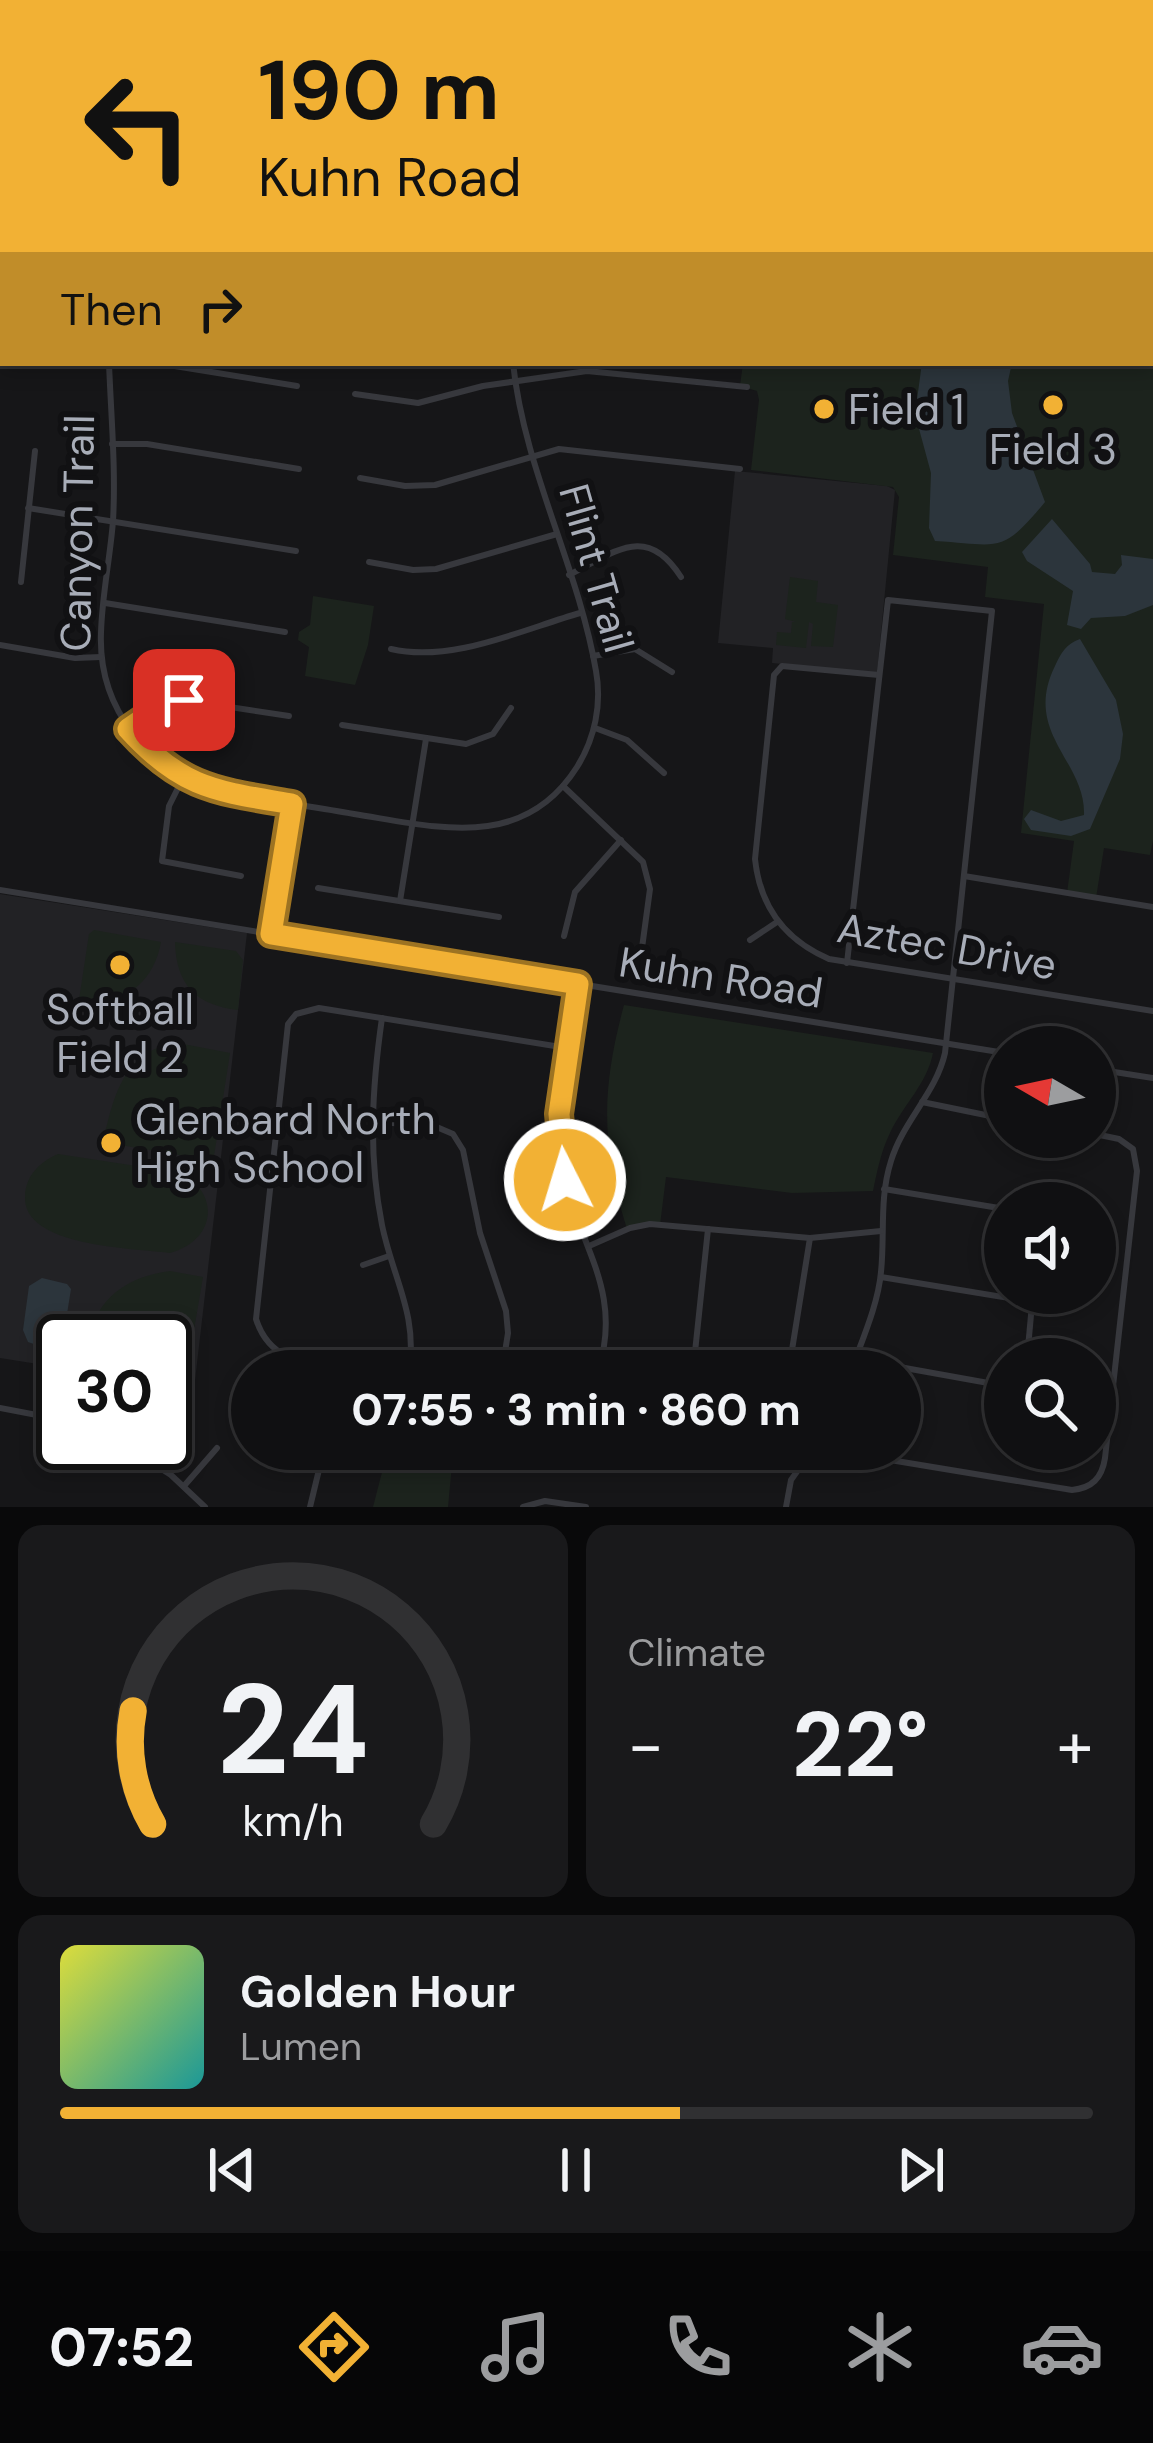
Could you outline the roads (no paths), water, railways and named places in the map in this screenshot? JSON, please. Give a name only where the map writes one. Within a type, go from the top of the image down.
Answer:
[{"type":"street","name":"Canyon Trail","points":[[109,366],[112,521],[101,657],[109,688],[128,729],[182,778],[219,791],[292,804]]},
{"type":"street","points":[[174,366],[296,386]]},
{"type":"street","name":"Flint Trail","points":[[292,804],[461,830],[506,823],[534,810],[581,762],[595,728],[598,690],[593,656],[534,456],[513,366]]},
{"type":"street","points":[[356,394],[418,403],[515,380],[599,371],[747,386]]},
{"type":"street","points":[[112,444],[147,444],[299,469]]},
{"type":"street","points":[[360,478],[422,486],[560,449],[740,469]]},
{"type":"street","points":[[21,582],[35,451]]},
{"type":"street","points":[[28,508],[296,551]]},
{"type":"street","points":[[368,562],[436,569],[557,534]]},
{"type":"street","points":[[569,575],[616,550],[638,545],[665,555],[681,577]]},
{"type":"street","points":[[848,963],[888,600],[992,611],[946,1043],[939,1072],[901,1132],[884,1189],[881,1277],[858,1350]]},
{"type":"street","points":[[104,603],[285,632]]},
{"type":"street","points":[[391,649],[422,654],[448,651],[580,613]]},
{"type":"street","points":[[0,645],[75,658],[101,657]]},
{"type":"street","points":[[593,656],[635,649],[672,672]]},
{"type":"street","name":"Aztec Drive","points":[[879,675],[782,666],[774,675],[755,859],[760,888],[777,922],[812,952],[848,963],[1153,1011]]},
{"type":"street","points":[[128,729],[160,707],[184,700],[289,716]]},
{"type":"street","points":[[342,725],[456,743],[478,742],[499,728],[511,708]]},
{"type":"street","points":[[595,728],[627,740],[664,773]]},
{"type":"street","points":[[400,902],[426,739]]},
{"type":"street","points":[[182,778],[169,806],[160,862],[242,876]]},
{"type":"street","points":[[562,786],[643,862],[650,900],[642,948]]},
{"type":"street","points":[[271,934],[292,804]]},
{"type":"street","points":[[506,823],[508,833]]},
{"type":"street","points":[[564,936],[575,892],[622,840]]},
{"type":"street","points":[[964,876],[1153,907]]},
{"type":"street","points":[[318,888],[499,917]]},
{"type":"street","name":"Kuhn Road","points":[[0,890],[984,1050]]},
{"type":"street","points":[[750,940],[777,922]]},
{"type":"street","points":[[578,984],[559,1114],[570,1200],[606,1298],[600,1350]]},
{"type":"street","points":[[278,1350],[262,1340],[255,1304],[284,1035],[296,1014],[315,1008],[567,1048]]},
{"type":"street","points":[[382,1018],[371,1122],[375,1184],[389,1256],[413,1331],[411,1350]]},
{"type":"street","points":[[1116,1072],[1153,1078]]},
{"type":"street","points":[[922,1102],[984,1115]]},
{"type":"street","points":[[371,1122],[432,1125],[453,1134],[463,1150],[481,1233],[506,1311],[503,1350]]},
{"type":"street","points":[[1116,1138],[1132,1149],[1137,1164],[1116,1365]]},
{"type":"street","points":[[884,1189],[984,1206]]},
{"type":"street","points":[[588,1246],[650,1224],[810,1238],[880,1231]]},
{"type":"street","points":[[695,1350],[708,1229]]},
{"type":"street","points":[[792,1350],[810,1238]]},
{"type":"street","points":[[363,1265],[389,1256]]},
{"type":"street","points":[[881,1277],[984,1291]]},
{"type":"street","points":[[921,1371],[984,1382]]},
{"type":"street","points":[[0,1408],[36,1415]]},
{"type":"street","points":[[184,1486],[217,1448]]},
{"type":"street","points":[[921,1465],[1077,1490],[1091,1484],[1102,1470]]},
{"type":"street","points":[[161,1470],[205,1507]]},
{"type":"street","points":[[310,1507],[319,1470]]},
{"type":"street","points":[[786,1507],[798,1470]]},
{"type":"street","points":[[523,1507],[545,1501],[586,1507]]},
{"type":"place","name":"Field 3","points":[[1053,405]]},
{"type":"place","name":"Field 1","points":[[824,409]]},
{"type":"place","name":"Softball Field 2","points":[[120,965]]},
{"type":"place","name":"Glenbard North High School","points":[[111,1143]]}]
